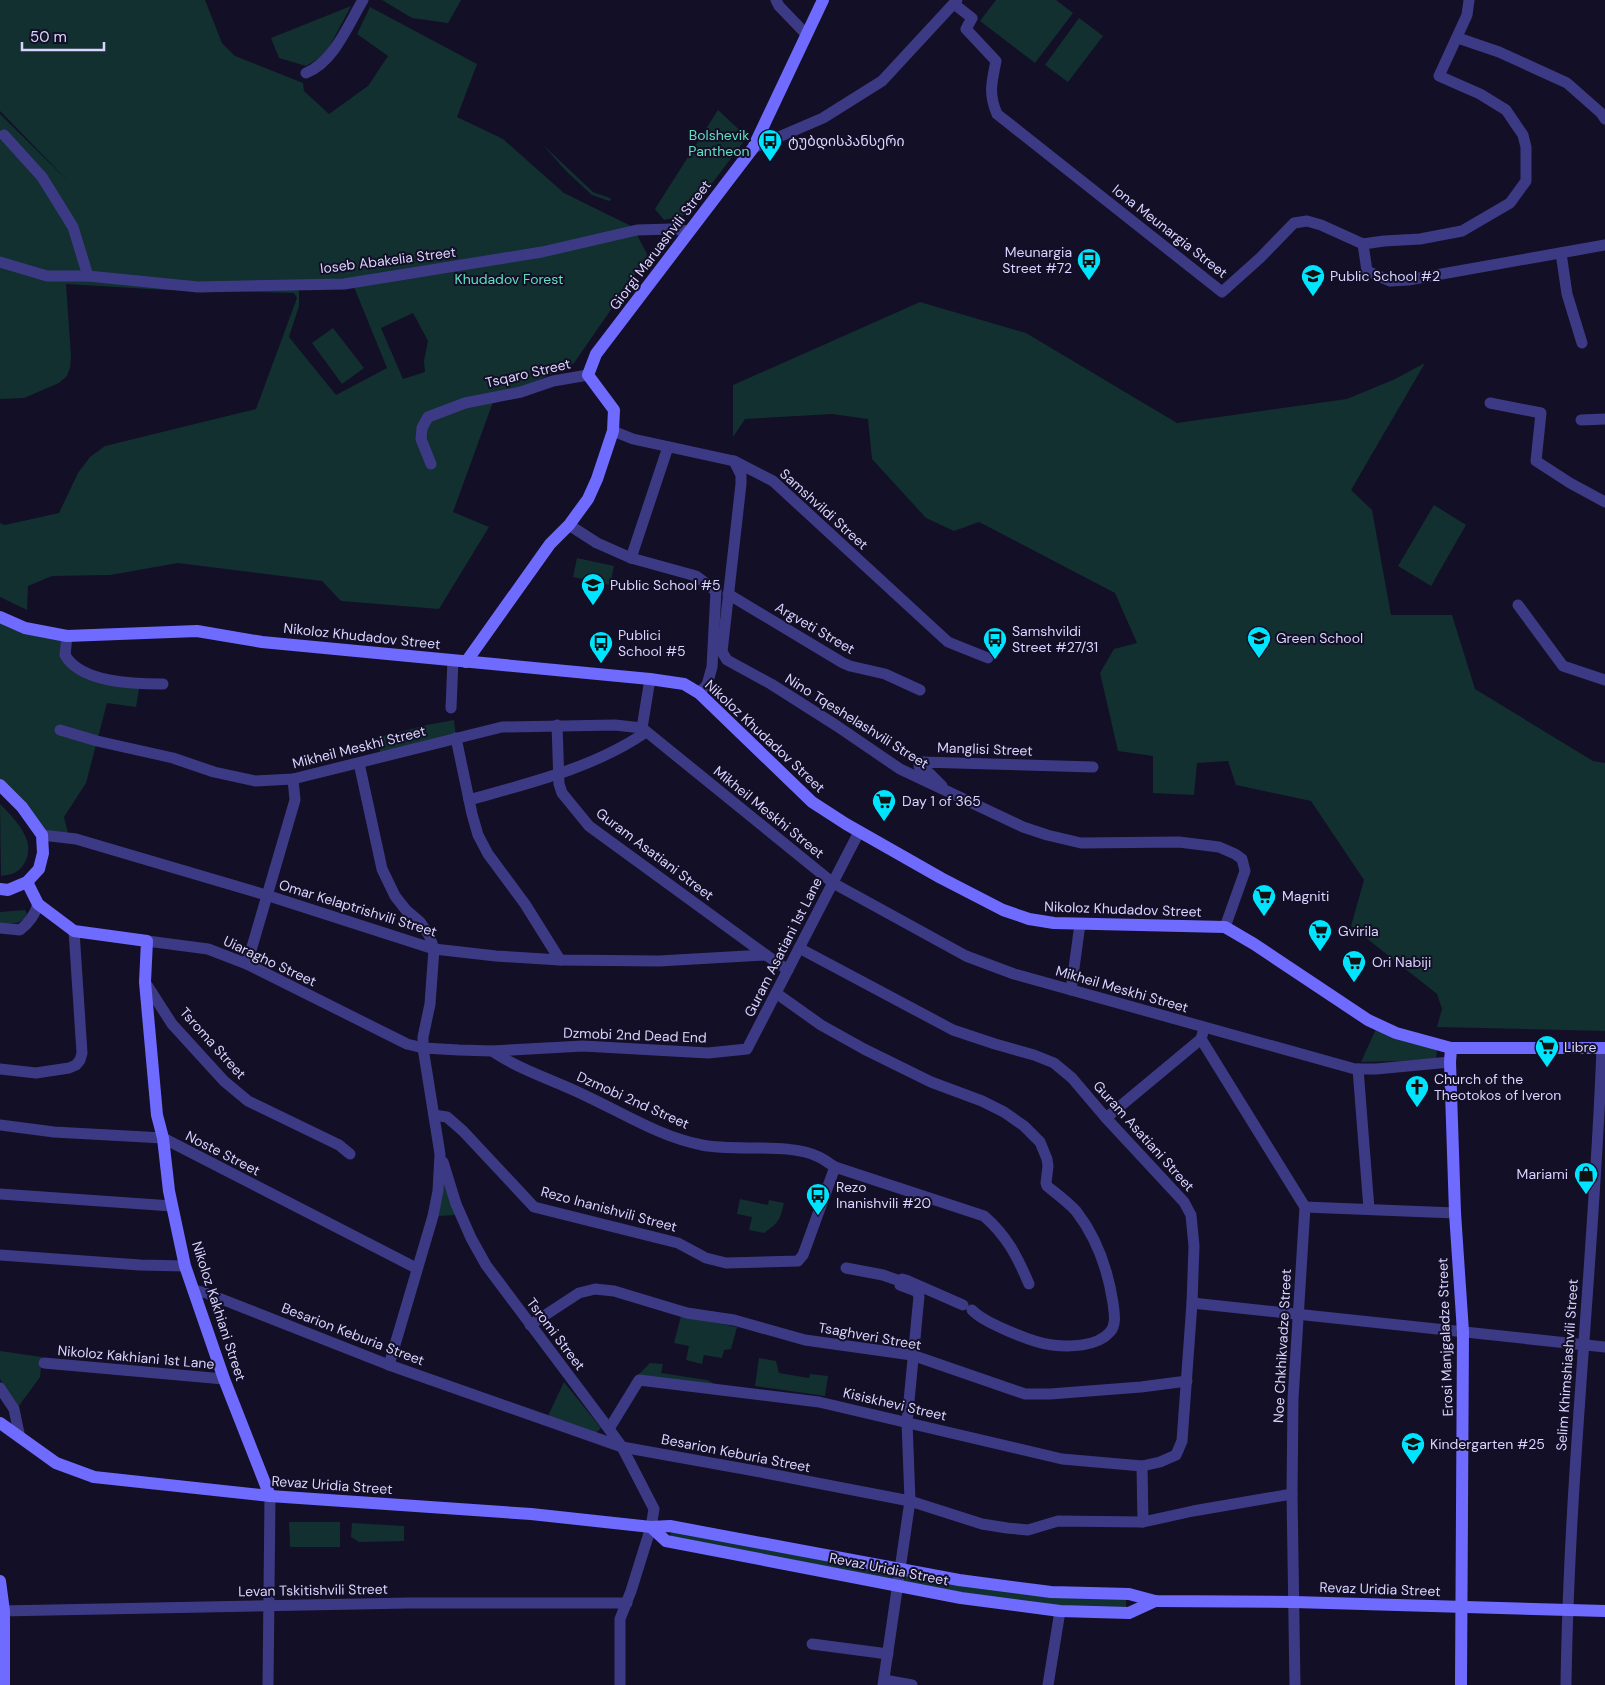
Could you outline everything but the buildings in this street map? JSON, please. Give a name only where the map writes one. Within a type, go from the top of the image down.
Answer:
[{"type":"street","points":[[306,73],[328,59],[364,0]]},
{"type":"street","points":[[776,0],[779,6],[806,34]]},
{"type":"street","name":"Giorgi Maruashvili Street","points":[[588,375],[596,354],[753,148],[823,0]]},
{"type":"street","points":[[1469,0],[1467,15],[1458,38],[1439,76],[1480,94],[1506,110],[1523,135],[1526,147],[1526,181],[1510,203],[1462,231],[1420,240],[1384,241],[1363,244],[1366,271],[1390,281],[1408,280],[1605,245]]},
{"type":"street","points":[[753,148],[823,118],[882,81],[956,2]]},
{"type":"street","name":"Iona Meunargia Street","points":[[956,2],[972,18],[966,29],[996,61],[990,91],[992,103],[997,114],[1222,292],[1260,258],[1294,223],[1307,221],[1321,225],[1363,244]]},
{"type":"street","points":[[1458,38],[1499,52],[1567,82],[1601,113],[1605,119]]},
{"type":"street","points":[[4,135],[42,177],[74,226],[88,276]]},
{"type":"street","name":"Ioseb Abakelia Street","points":[[0,262],[47,276],[88,276],[198,287],[344,284],[523,256],[637,230],[672,229],[688,231]]},
{"type":"street","points":[[1561,253],[1567,294],[1582,343]]},
{"type":"street","name":"Tsqaro Street","points":[[431,464],[421,439],[422,428],[428,417],[465,402],[521,392],[553,381],[588,375],[614,410],[613,430],[597,479],[588,499],[569,525],[550,544],[466,662]]},
{"type":"street","points":[[1490,404],[1541,413],[1536,461],[1570,483],[1605,502]]},
{"type":"street","points":[[1581,420],[1605,419]]},
{"type":"street","name":"Samshvildi Street","points":[[613,430],[633,439],[734,462],[774,481],[948,642],[988,658]]},
{"type":"street","points":[[631,558],[668,448]]},
{"type":"street","name":"Nino Tqeshelashvili Street","points":[[734,462],[741,475],[741,484],[722,652],[727,660],[771,684],[900,769],[1023,827],[1046,835],[1081,843],[1179,842],[1219,847],[1235,854],[1242,859],[1244,871],[1225,927]]},
{"type":"street","points":[[569,525],[597,543],[631,558],[696,576],[716,591],[712,667],[708,685],[699,693]]},
{"type":"street","name":"Argveti Street","points":[[728,594],[843,663],[886,674],[920,690]]},
{"type":"street","points":[[1518,605],[1563,666],[1605,680]]},
{"type":"street","name":"Nikoloz Khudadov Street","points":[[0,617],[25,628],[67,636],[197,631],[262,642],[650,679],[684,684],[699,693],[812,802],[859,832],[940,878],[1003,910],[1040,922],[1225,927],[1254,944],[1368,1020],[1396,1033],[1451,1048],[1603,1048]]},
{"type":"street","points":[[67,636],[65,655],[74,667],[87,675],[140,684],[163,684]]},
{"type":"street","points":[[451,708],[453,660]]},
{"type":"street","points":[[469,800],[559,774],[610,753],[644,730],[650,679]]},
{"type":"street","name":"Guram Asatiani Street","points":[[557,725],[559,784],[562,793],[589,826],[766,955]]},
{"type":"street","name":"Mikheil Meskhi Street","points":[[60,730],[97,741],[173,758],[214,772],[255,781],[293,779],[502,727],[615,725],[644,730],[833,883],[966,956],[1014,974],[1071,990],[1203,1033],[1358,1069],[1450,1062]]},
{"type":"street","points":[[456,738],[478,835],[488,854],[525,904],[560,960]]},
{"type":"street","name":"Manglisi Street","points":[[949,793],[929,774],[920,769],[922,762],[1093,767]]},
{"type":"street","points":[[359,763],[382,869],[395,896],[406,910],[420,922],[429,935],[434,949],[430,1004],[423,1037],[423,1048],[440,1154],[438,1191],[433,1216],[388,1364]]},
{"type":"street","points":[[247,964],[295,800],[293,779]]},
{"type":"street","points":[[0,785],[22,806],[42,835],[43,853],[39,869],[27,882],[8,890],[0,889]]},
{"type":"street","name":"Guram Asatiani 1st Lane","points":[[747,1049],[859,832]]},
{"type":"street","name":"Omar Kelaptrishvili Street","points":[[42,835],[76,839],[266,895],[434,949],[496,956],[560,960],[660,961],[766,955]]},
{"type":"street","name":"Uiaragho Street","points":[[27,882],[38,904],[74,931],[208,949],[247,964],[407,1044],[423,1048]]},
{"type":"street","points":[[0,928],[20,930],[26,926],[36,912],[38,904]]},
{"type":"street","points":[[1071,990],[1080,924]]},
{"type":"street","points":[[0,1069],[36,1073],[69,1068],[76,1065],[80,1060],[82,1053],[74,931]]},
{"type":"street","name":"Nikoloz Kakhiani Street","points":[[146,941],[145,982],[157,1116],[163,1138],[172,1206],[185,1266],[224,1380],[270,1496],[268,1685]]},
{"type":"street","name":"Guram Asatiani Street","points":[[799,948],[954,1030],[1054,1063],[1072,1078],[1106,1118],[1184,1202],[1191,1215],[1194,1246],[1192,1303],[1182,1441],[1176,1455],[1160,1462],[1142,1466]]},
{"type":"street","points":[[766,955],[788,970]]},
{"type":"street","name":"Tsroma Street","points":[[145,982],[172,1024],[224,1081],[248,1101],[339,1145],[350,1154]]},
{"type":"street","points":[[776,993],[821,1025],[864,1049],[931,1082],[1000,1109],[1024,1126],[1040,1142],[1047,1159],[1047,1186],[1075,1210],[1086,1226],[1102,1257],[1111,1288],[1115,1318],[1110,1332],[1096,1341],[1083,1345],[1051,1345],[992,1324],[978,1317],[967,1308],[906,1280],[902,1279],[900,1281],[846,1268]]},
{"type":"street","points":[[1106,1118],[1203,1033],[1305,1207],[1456,1213]]},
{"type":"street","name":"Dzmobi 2nd Dead End","points":[[492,1050],[583,1046],[708,1052],[747,1049]]},
{"type":"street","points":[[423,1048],[492,1050]]},
{"type":"street","name":"Erosi Manjgaladze Street","points":[[1451,1048],[1456,1213],[1463,1332],[1461,1685]]},
{"type":"street","name":"Selim Khimshiashvili Street","points":[[1566,1685],[1568,1610],[1583,1345],[1603,1048]]},
{"type":"street","name":"Dzmobi 2nd Street","points":[[492,1050],[519,1067],[584,1095],[624,1116],[672,1137],[704,1146],[800,1151],[818,1157],[835,1167],[984,1216],[998,1228],[1008,1242],[1029,1284]]},
{"type":"street","points":[[1358,1069],[1368,1209]]},
{"type":"street","name":"Rezo Inanishvili Street","points":[[434,1115],[447,1117],[463,1131],[534,1207],[678,1243],[706,1258],[726,1263],[798,1261],[803,1255],[835,1167]]},
{"type":"street","name":"Noste Street","points":[[0,1125],[54,1132],[163,1138],[416,1268]]},
{"type":"street","name":"Tsromi Street","points":[[440,1154],[456,1204],[471,1238],[486,1265],[610,1429],[622,1447],[654,1509],[651,1527],[627,1603],[620,1619],[620,1685]]},
{"type":"street","points":[[0,1194],[172,1206]]},
{"type":"street","name":"Noe Chkhikvadze Street","points":[[1295,1685],[1292,1494],[1293,1399],[1305,1207]]},
{"type":"street","points":[[0,1255],[140,1265],[185,1266]]},
{"type":"street","points":[[900,1281],[900,1284],[916,1291],[919,1296],[907,1422],[910,1502],[884,1682],[912,1685]]},
{"type":"street","name":"Tsaghveri Street","points":[[530,1325],[579,1293],[595,1289],[614,1291],[687,1314],[734,1320],[805,1340],[912,1355],[1026,1394],[1140,1387],[1187,1381]]},
{"type":"street","name":"Besarion Keburia Street","points":[[194,1290],[388,1364],[622,1447],[910,1502],[982,1524],[1028,1530],[1058,1521],[1143,1522],[1193,1511],[1292,1494]]},
{"type":"street","points":[[1192,1303],[1605,1347]]},
{"type":"street","name":"Nikoloz Kakhiani 1st Lane","points":[[44,1364],[224,1380]]},
{"type":"street","name":"Kisiskhevi Street","points":[[610,1429],[639,1380],[819,1402],[1062,1459],[1142,1466]]},
{"type":"street","points":[[0,1388],[14,1409],[20,1438]]},
{"type":"street","name":"Revaz Uridia Street","points":[[0,1423],[56,1463],[94,1477],[270,1496],[531,1514],[651,1527],[670,1526],[959,1580],[1051,1592],[1129,1594],[1155,1601],[1294,1602],[1605,1611]]},
{"type":"street","points":[[1142,1466],[1143,1522]]},
{"type":"street","name":"Revaz Uridia Street","points":[[651,1527],[666,1541],[961,1598],[1060,1611],[1129,1613],[1155,1601]]},
{"type":"street","points":[[0,1582],[4,1685]]},
{"type":"street","points":[[1129,1594],[1129,1613]]},
{"type":"street","name":"Levan Tskitishvili Street","points":[[2,1611],[269,1605],[627,1603]]},
{"type":"street","points":[[1048,1685],[1060,1611]]},
{"type":"street","points":[[812,1644],[888,1654]]},
{"type":"green space","name":"Khudadov Forest","points":[[0,0],[205,0],[222,43],[235,56],[303,83],[304,91],[329,114],[368,86],[388,56],[357,34],[370,7],[477,64],[457,117],[503,139],[564,193],[633,227],[648,256],[574,363],[493,402],[453,512],[489,527],[439,609],[341,601],[322,581],[178,563],[110,575],[52,576],[28,586],[27,610],[0,597],[0,523],[5,525],[59,513],[78,473],[90,457],[105,446],[256,409],[297,298],[294,293],[166,290],[66,284],[71,356],[67,376],[59,383],[24,398],[0,399],[0,114],[71,184],[0,111]],"holes":[[[354,287],[387,368],[336,395],[289,337],[299,306],[299,289]],[[413,313],[428,341],[424,361],[425,372],[403,379],[381,328]]]},
{"type":"green space","points":[[382,0],[461,0],[448,23],[412,18]]},
{"type":"green space","points":[[996,0],[1056,0],[1073,13],[1035,63],[980,21]]},
{"type":"green space","points":[[351,6],[325,55],[306,66],[279,58],[271,38]]},
{"type":"green space","points":[[1079,18],[1103,36],[1068,82],[1045,65]]},
{"type":"green space","name":"Bolshevik Pantheon","points":[[718,110],[747,137],[689,214],[664,220],[655,209]]},
{"type":"green space","points":[[542,144],[593,192],[611,200],[592,195],[567,172]]},
{"type":"green space","name":"Green School","points":[[920,302],[1026,333],[1177,423],[1347,399],[1395,379],[1425,363],[1351,490],[1372,510],[1391,615],[1452,615],[1475,689],[1593,761],[1605,763],[1605,1031],[1437,1027],[1442,1009],[1437,994],[1351,926],[1364,880],[1311,801],[1236,785],[1228,761],[1197,763],[1194,795],[1153,793],[1153,756],[1118,751],[1100,673],[1114,649],[1137,643],[1115,593],[979,522],[954,531],[926,518],[872,459],[868,419],[832,414],[745,419],[733,437],[733,385]]},
{"type":"green space","points":[[333,328],[364,368],[342,384],[312,343]]},
{"type":"green space","points":[[1434,505],[1466,525],[1431,586],[1398,566]]},
{"type":"green space","points":[[577,558],[614,566],[610,585],[573,577]]},
{"type":"green space","points":[[0,617],[67,636],[74,667],[140,684],[136,707],[107,703],[86,783],[64,817],[68,833],[46,836],[0,779]]},
{"type":"green space","points":[[454,720],[456,738],[382,758],[376,738]]},
{"type":"green space","points":[[0,804],[21,829],[28,843],[28,854],[21,868],[12,874],[1,876]]},
{"type":"green space","points":[[25,910],[27,914],[25,919],[17,923],[0,924],[0,912]]},
{"type":"green space","points":[[1376,1029],[1437,1048],[1436,1060],[1361,1062]]},
{"type":"green space","points":[[444,1174],[456,1215],[438,1216]]},
{"type":"green space","points":[[740,1199],[768,1205],[769,1200],[784,1203],[778,1221],[764,1233],[749,1230],[752,1217],[737,1214]]},
{"type":"green space","points":[[681,1316],[737,1327],[731,1349],[724,1350],[722,1358],[704,1355],[702,1364],[686,1360],[689,1346],[674,1343]]},
{"type":"green space","points":[[0,1351],[42,1357],[40,1377],[18,1407],[0,1379]]},
{"type":"green space","points":[[759,1358],[776,1361],[779,1373],[809,1378],[810,1374],[828,1376],[825,1396],[755,1386]]},
{"type":"green space","points":[[650,1363],[663,1364],[661,1373],[707,1380],[717,1385],[631,1382]]},
{"type":"green space","points":[[564,1382],[601,1428],[596,1433],[548,1416]]},
{"type":"green space","points":[[289,1522],[340,1522],[340,1547],[290,1547]]},
{"type":"green space","points":[[352,1523],[404,1526],[404,1541],[359,1542],[351,1537]]},
{"type":"green space","points":[[671,1529],[896,1573],[895,1582],[670,1539]]},
{"type":"green space","points":[[904,1574],[1126,1598],[1126,1609],[1052,1606],[902,1583]]},
{"type":"place","name":"ტუბდისპანსერი","points":[[770,162]]},
{"type":"place","name":"Meunargia Street #72","points":[[1089,281]]},
{"type":"place","name":"Public School #2","points":[[1313,297]]},
{"type":"place","name":"Public School #5","points":[[593,606]]},
{"type":"place","name":"Green School","points":[[1259,659]]},
{"type":"place","name":"Samshvildi Street #27/31","points":[[995,660]]},
{"type":"place","name":"Publici School #5","points":[[601,664]]},
{"type":"place","name":"Day 1 of 365","points":[[884,822]]},
{"type":"place","name":"Magniti","points":[[1264,917]]},
{"type":"place","name":"Gvirila","points":[[1320,952]]},
{"type":"place","name":"Ori Nabiji","points":[[1354,983]]},
{"type":"place","name":"Libre","points":[[1547,1068]]},
{"type":"place","name":"Church of the Theotokos of Iveron","points":[[1417,1108]]},
{"type":"place","name":"Mariami","points":[[1586,1195]]},
{"type":"place","name":"Rezo Inanishvili #20","points":[[818,1216]]},
{"type":"place","name":"Kindergarten #25","points":[[1413,1465]]}]
